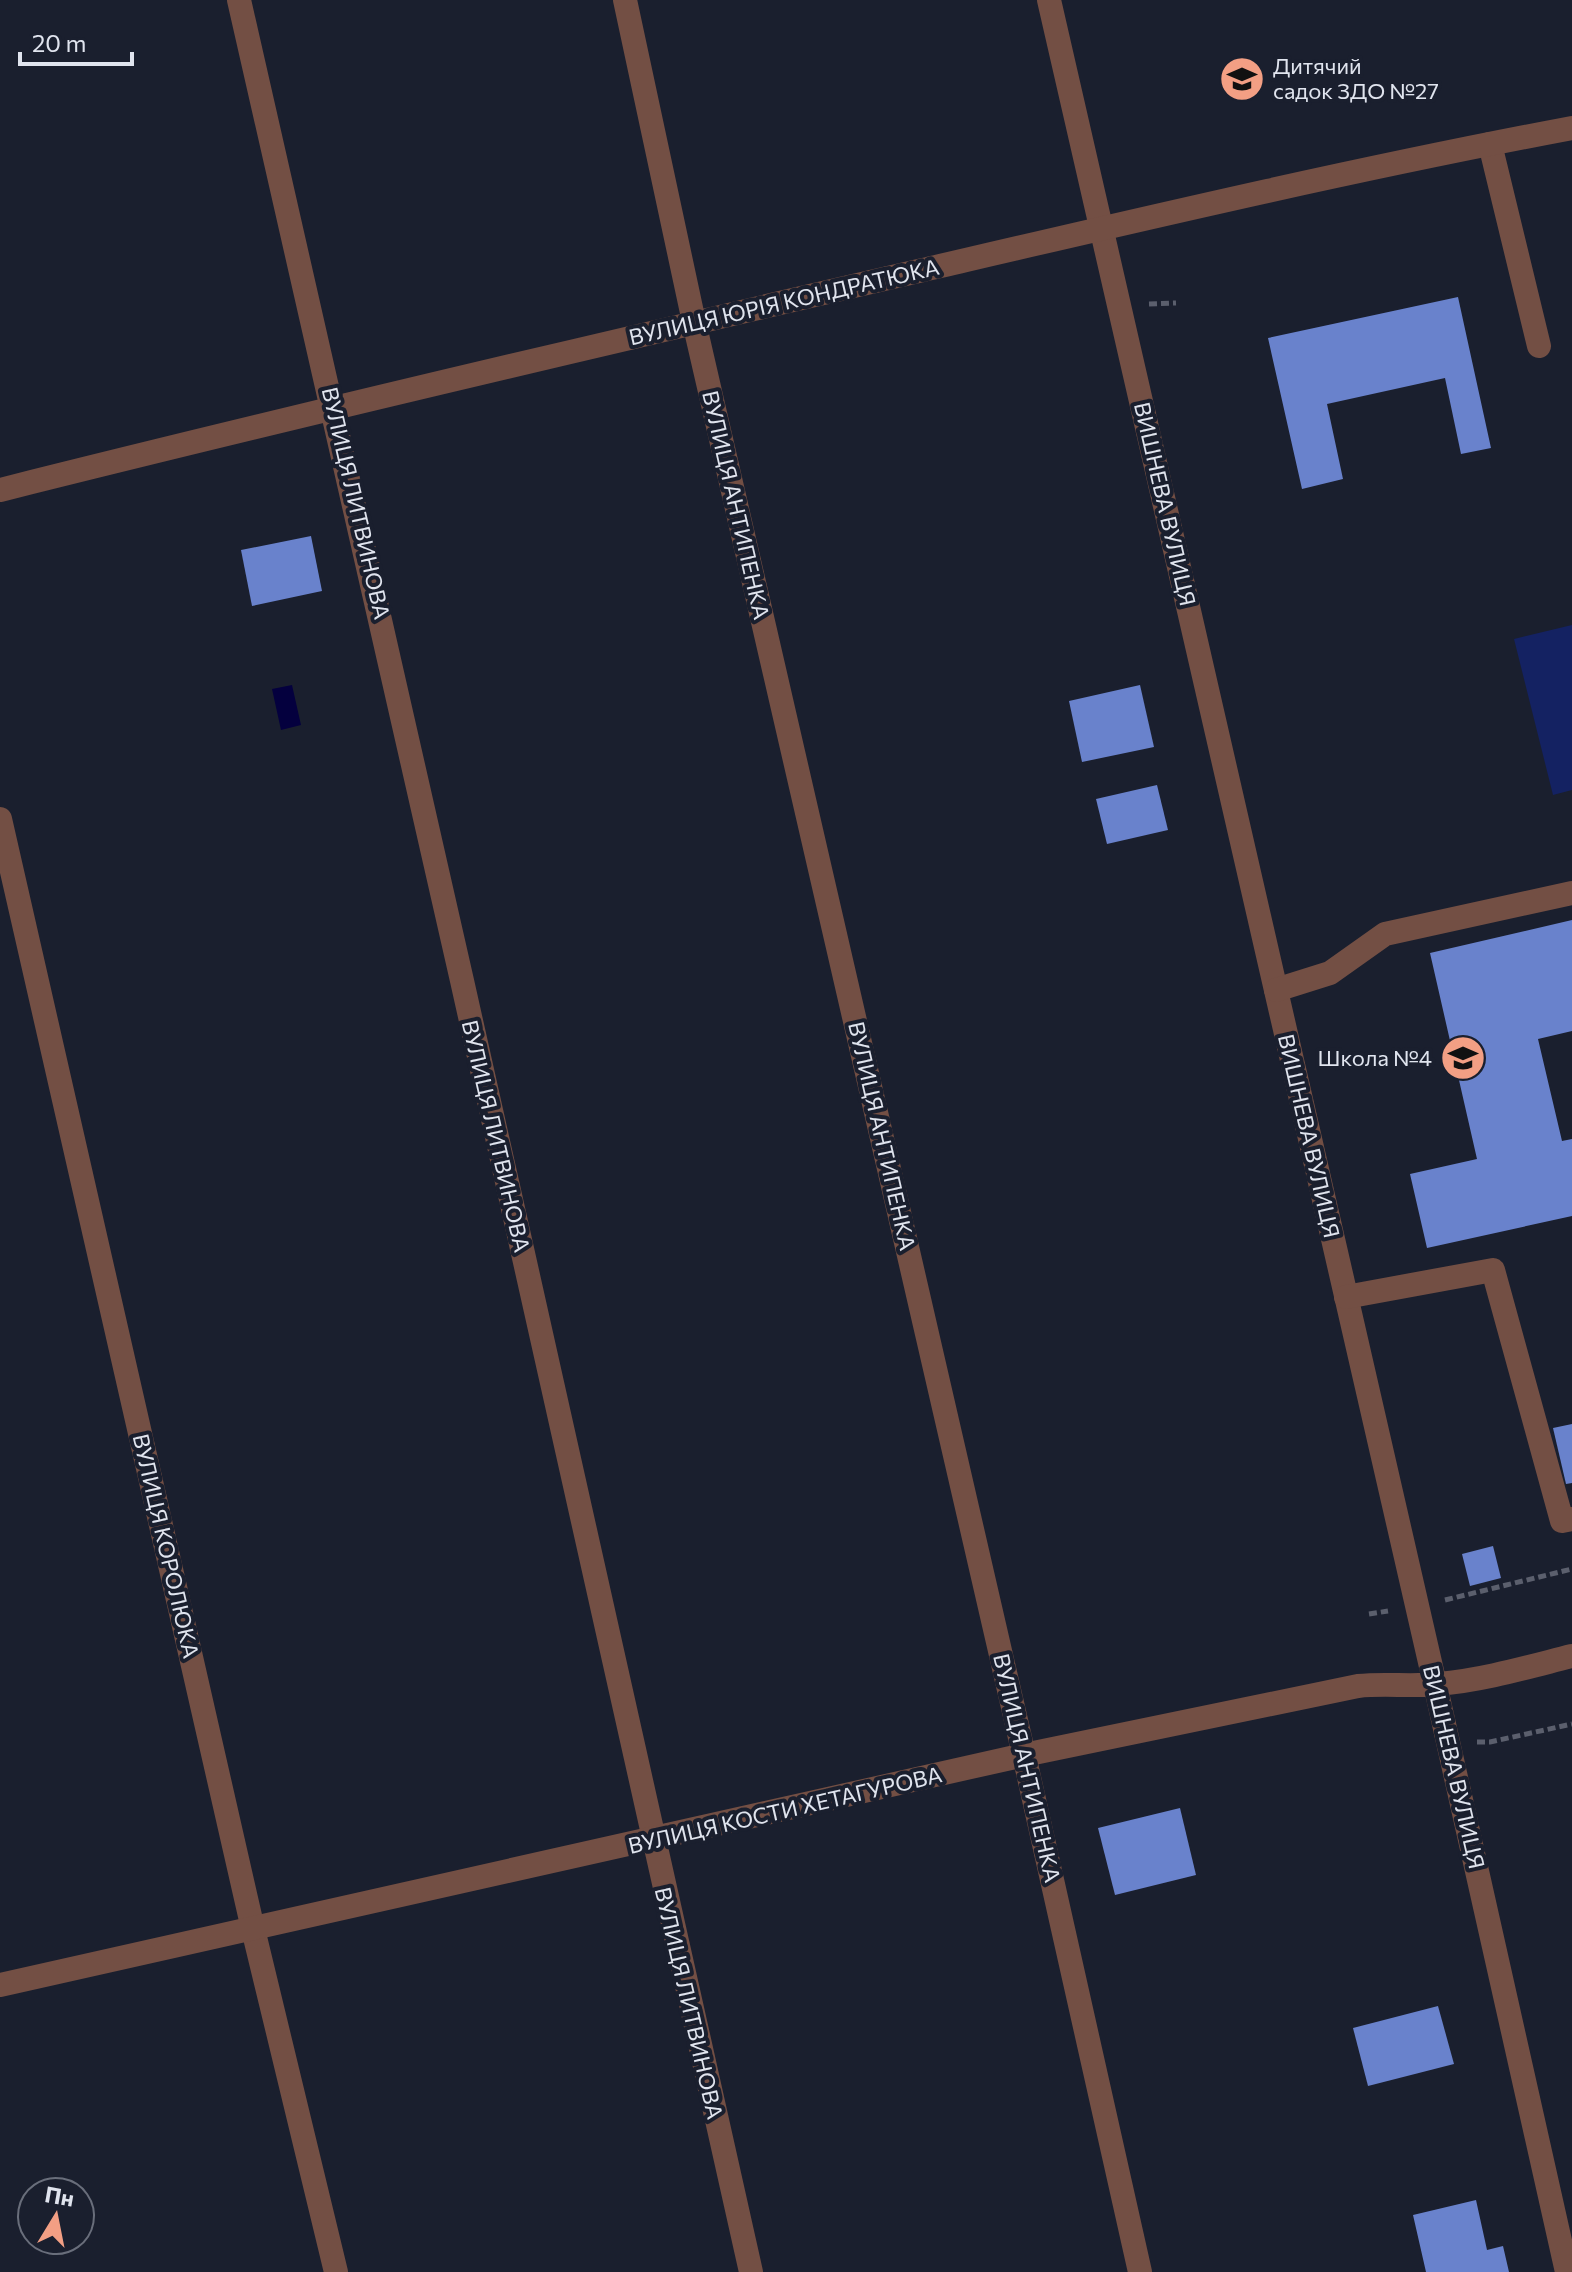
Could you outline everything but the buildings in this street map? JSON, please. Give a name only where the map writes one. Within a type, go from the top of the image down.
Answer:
[{"type":"street","name":"ВУЛИЦЯ ЛИТВИНОВА","points":[[239,0],[334,406],[652,1840],[751,2272]]},
{"type":"street","name":"ВУЛИЦЯ АНТИПЕНКА","points":[[625,0],[694,322],[1140,2272]]},
{"type":"street","name":"ВИШНЕВА ВУЛИЦЯ","points":[[1049,0],[1567,2272]]},
{"type":"street","name":"ВУЛИЦЯ ЮРІЯ КОНДРАТЮКА","points":[[0,490],[334,406],[694,322],[1102,229],[1572,128]]},
{"type":"street","points":[[1490,144],[1539,346]]},
{"type":"street","name":"ВУЛИЦЯ КОРОЛЮКА","points":[[0,819],[253,1929],[336,2272]]},
{"type":"street","points":[[1276,990],[1330,973],[1385,934],[1572,893]]},
{"type":"street","points":[[1346,1297],[1493,1270],[1562,1521],[1572,1519]]},
{"type":"street","name":"ВУЛИЦЯ КОСТИ ХЕТАГУРОВА","points":[[0,1985],[1024,1755],[1358,1686],[1435,1684],[1478,1679],[1572,1656]]},
{"type":"path","points":[[1460,1597],[1572,1569]]},
{"type":"path","points":[[1448,1740],[1490,1742],[1572,1724]]},
{"type":"shaded area","points":[[1572,625],[1572,790],[1553,795],[1514,639]]},
{"type":"shaded area","points":[[292,685],[301,725],[281,730],[272,689]]},
{"type":"place","name":"Дитячий садок ЗДО №27","points":[[1242,79]]},
{"type":"place","name":"Школа №4","points":[[1463,1058]]}]
